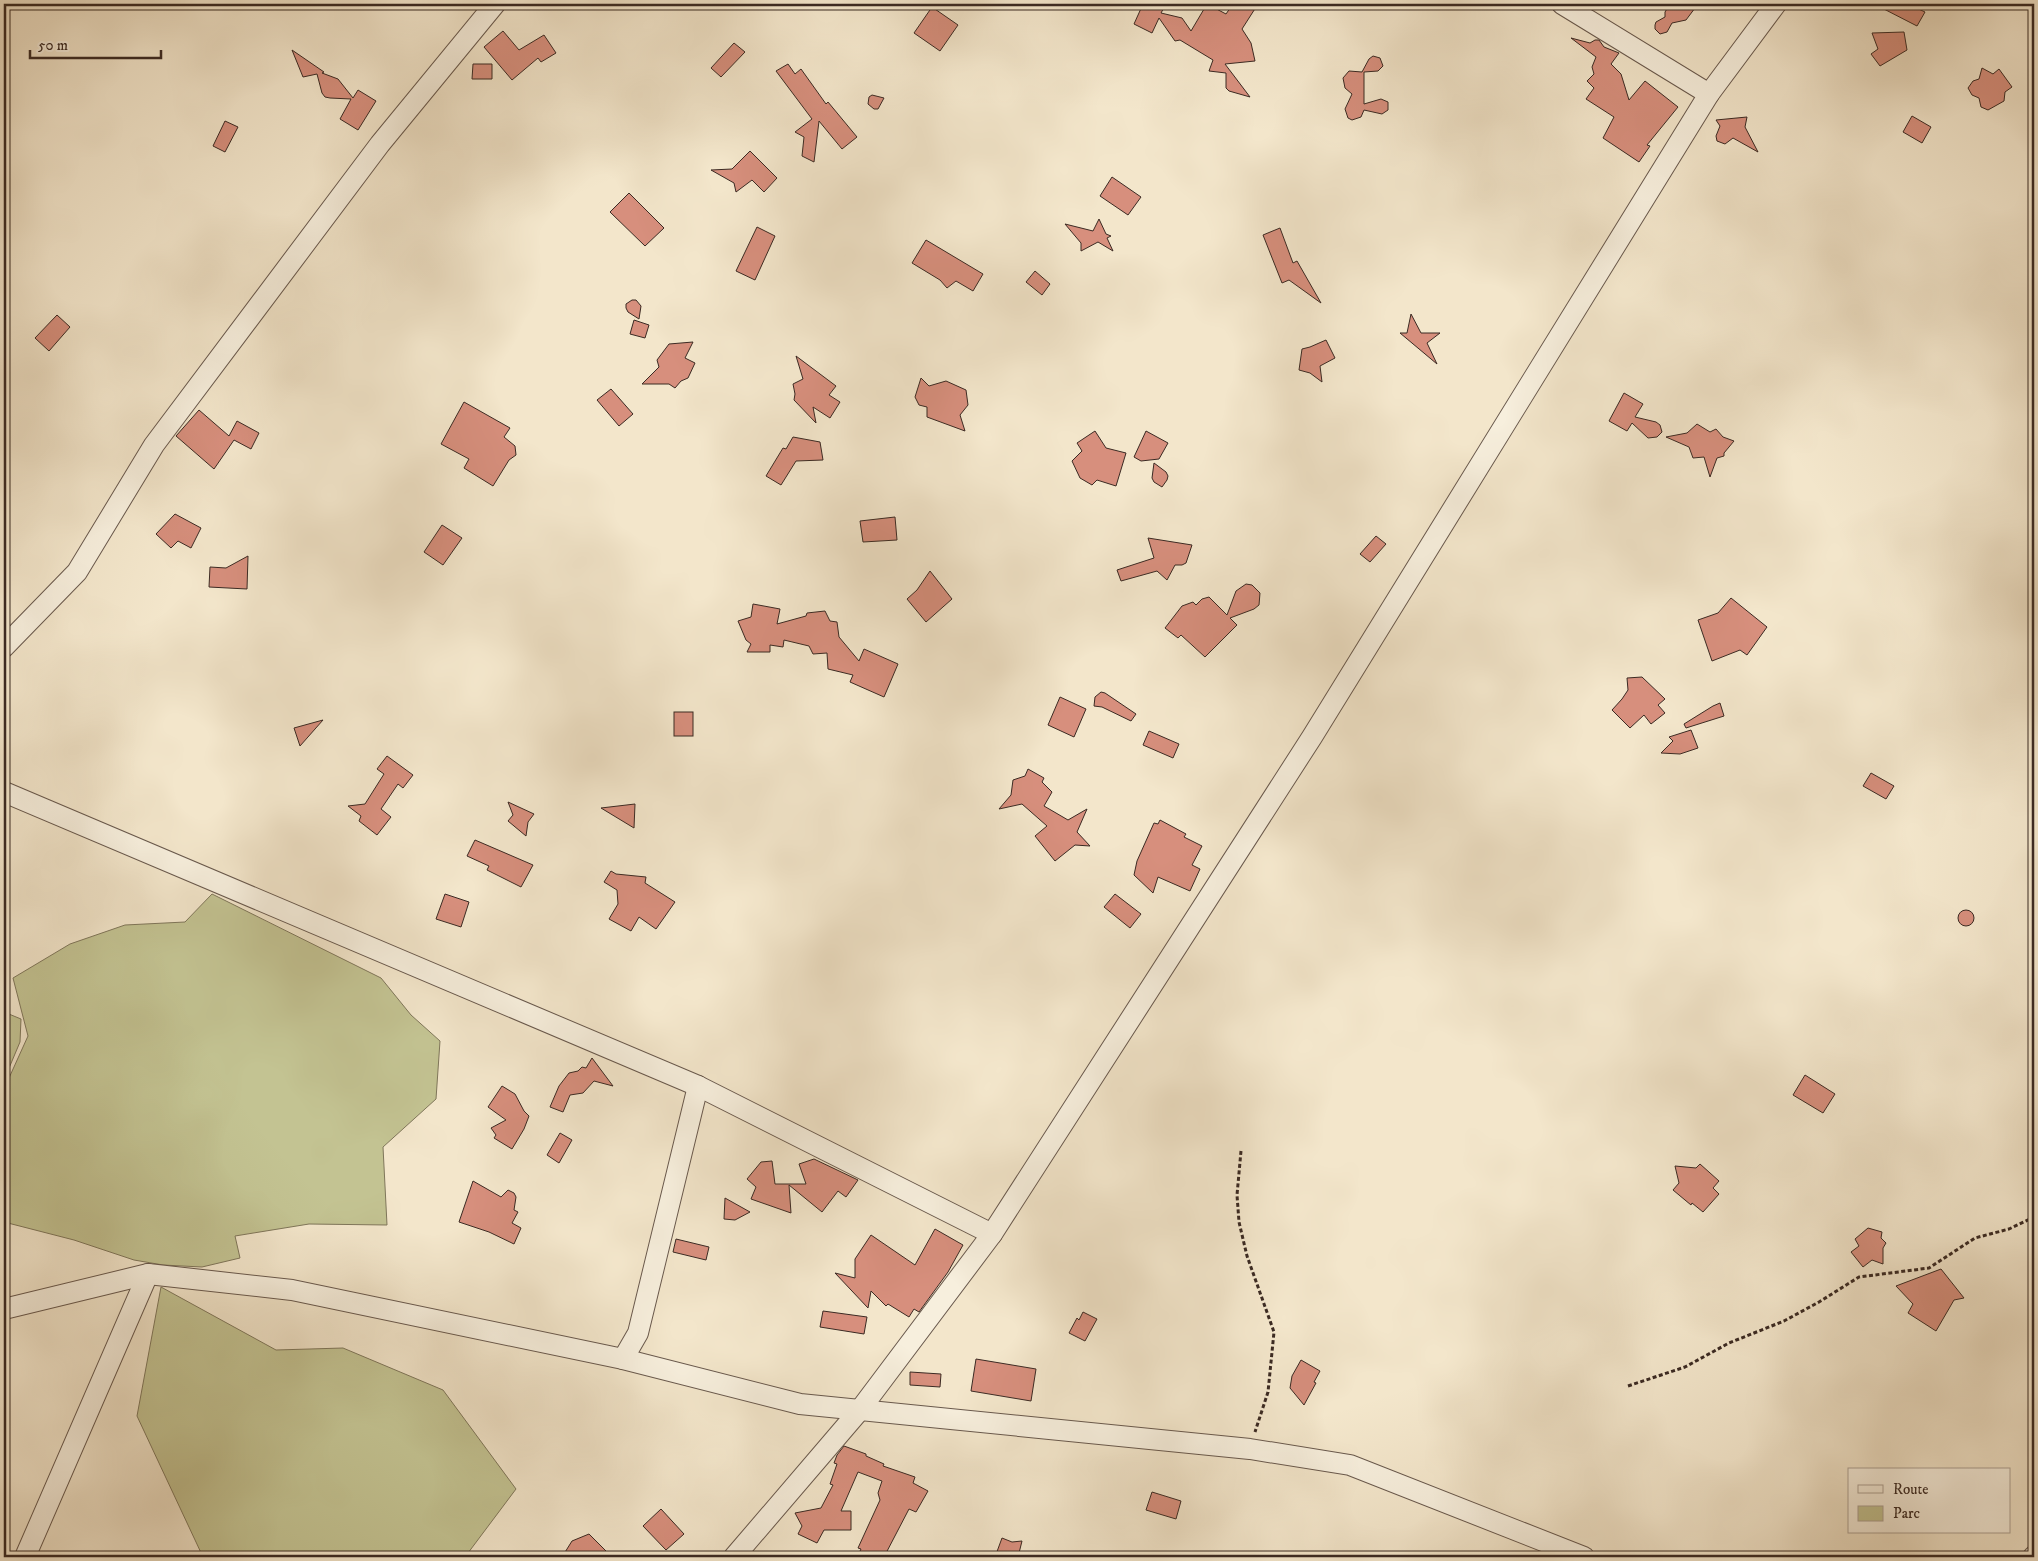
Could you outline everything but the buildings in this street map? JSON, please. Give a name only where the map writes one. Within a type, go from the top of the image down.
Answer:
[{"type":"street","points":[[4,647],[77,572],[154,445],[380,144],[496,4]]},
{"type":"street","points":[[1562,4],[1709,94]]},
{"type":"street","points":[[734,1557],[859,1411],[992,1234],[1312,736],[1709,94],[1776,4]]},
{"type":"street","points":[[4,792],[698,1086],[992,1234]]},
{"type":"street","points":[[623,1359],[638,1332],[698,1086]]},
{"type":"street","points":[[26,1557],[148,1274]]},
{"type":"street","points":[[4,1309],[148,1274],[292,1290],[623,1359],[800,1404],[1250,1449],[1350,1465],[1584,1557]]},
{"type":"path","points":[[1241,1151],[1237,1195],[1239,1222],[1247,1256],[1274,1332],[1268,1392],[1250,1449]]},
{"type":"path","points":[[1628,1386],[1685,1366],[1729,1343],[1784,1321],[1820,1302],[1859,1277],[1929,1268],[1975,1238],[2009,1228],[2034,1217]]},
{"type":"green space","points":[[212,894],[381,978],[411,1015],[440,1041],[436,1099],[383,1147],[387,1225],[309,1224],[235,1236],[240,1258],[202,1267],[163,1265],[134,1260],[74,1240],[4,1222],[4,1089],[28,1036],[13,978],[70,944],[125,925],[185,922]]},
{"type":"green space","points":[[4,1012],[21,1019],[20,1042],[4,1080]]},
{"type":"green space","points":[[161,1287],[276,1350],[343,1348],[443,1390],[516,1489],[465,1557],[203,1557],[137,1416]]}]
